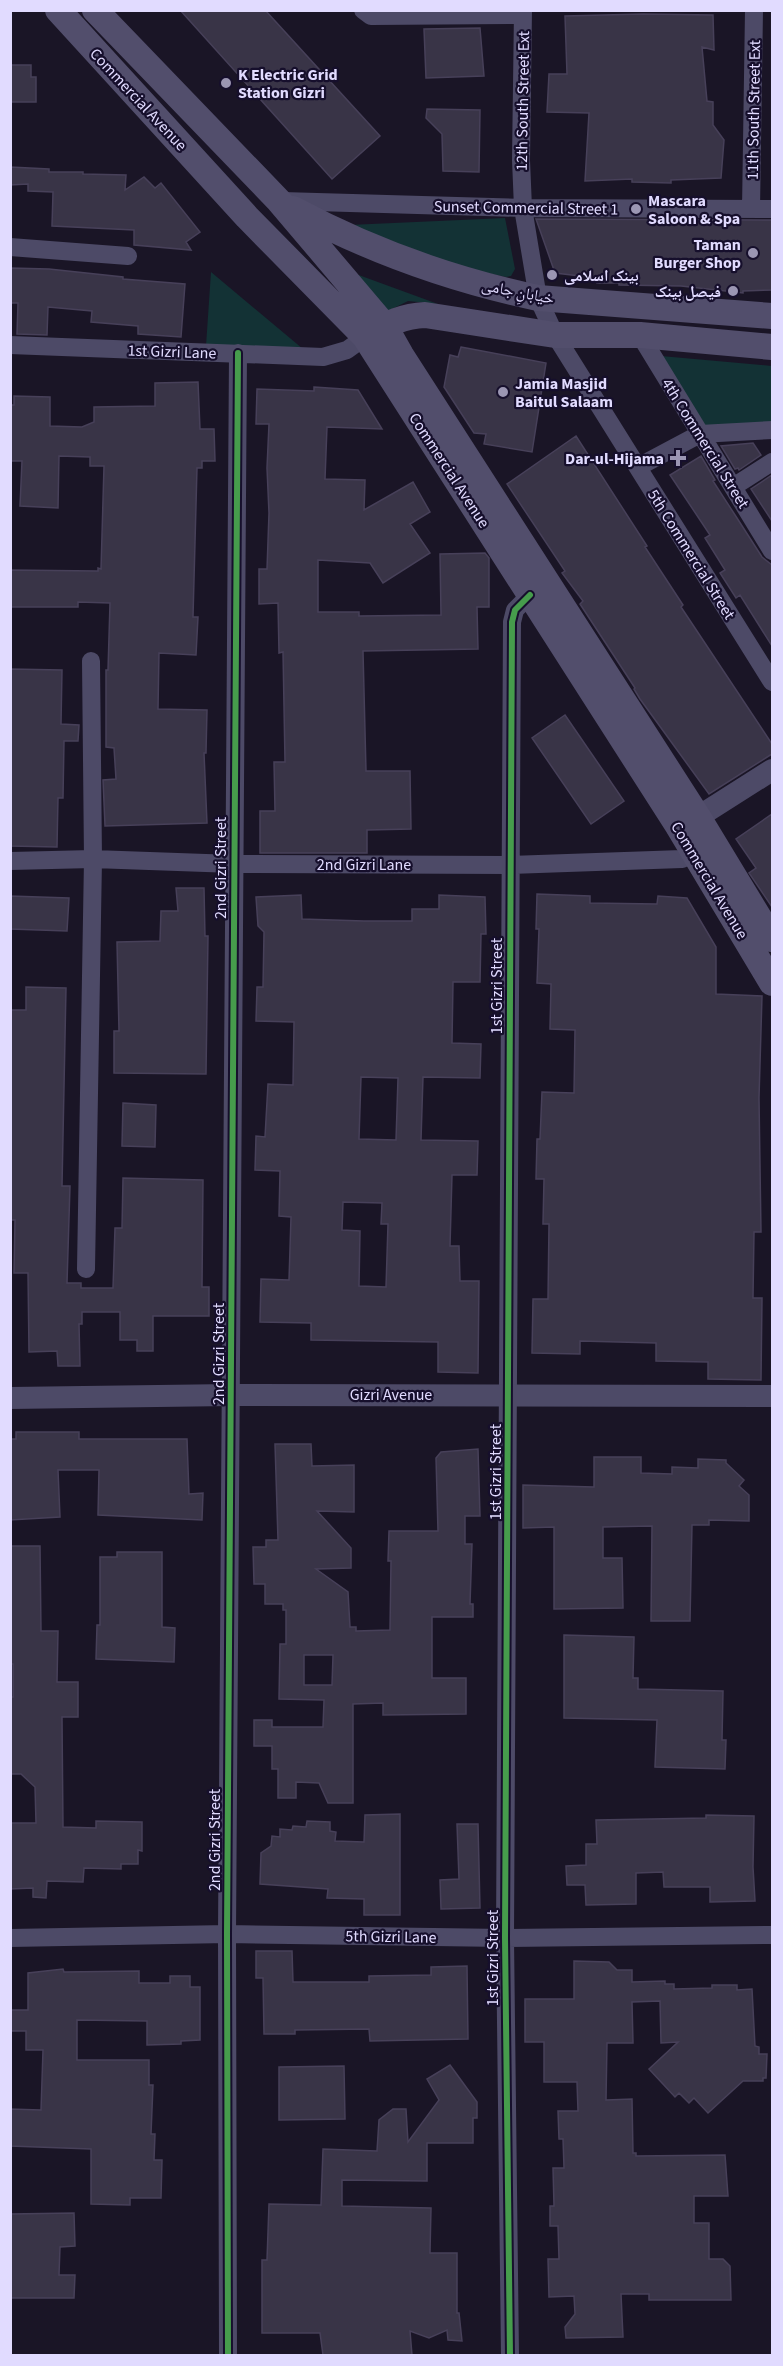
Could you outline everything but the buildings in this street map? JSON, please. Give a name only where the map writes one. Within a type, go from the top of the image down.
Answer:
[{"type":"main road","name":"Commercial Avenue","points":[[58,10],[247,217],[401,355],[704,849],[772,983]]},
{"type":"main road","name":"Commercial Avenue","points":[[95,10],[279,201],[374,331],[530,595],[688,822]]},
{"type":"main road","points":[[247,217],[279,201]]},
{"type":"main road","name":"خیابانِ جامی","points":[[279,201],[329,229],[429,268],[500,290],[538,298],[772,316]]},
{"type":"main road","points":[[374,331],[410,316],[425,315],[555,335],[640,335],[772,347]]},
{"type":"main road","name":"Commercial Avenue","points":[[704,849],[772,939]]},
{"type":"street","points":[[363,10],[371,16],[523,13]]},
{"type":"street","name":"11th South Street Ext","points":[[751,208],[754,10]]},
{"type":"street","name":"12th South Street Ext","points":[[523,13],[521,160],[523,208],[538,298],[555,335]]},
{"type":"street","name":"Sunset Commercial Street 1","points":[[279,201],[523,208],[772,209]]},
{"type":"street","points":[[10,247],[128,256]]},
{"type":"street","name":"1st Gizri Lane","points":[[10,345],[323,357],[347,350],[374,331]]},
{"type":"street","name":"5th Commercial Street","points":[[555,335],[772,682]]},
{"type":"street","name":"4th Commercial Street","points":[[640,335],[733,487],[766,524],[772,551]]},
{"type":"street","name":"2nd Gizri Street","points":[[228,2355],[227,1934],[238,353]]},
{"type":"street","points":[[638,467],[700,434],[772,430]]},
{"type":"street","points":[[733,487],[772,462]]},
{"type":"street","name":"1st Gizri Street","points":[[510,2355],[505,1938],[512,622],[515,610],[530,595]]},
{"type":"street","points":[[86,1269],[93,860],[91,661]]},
{"type":"street","points":[[688,822],[772,770]]},
{"type":"street","name":"2nd Gizri Lane","points":[[10,861],[510,865],[682,859],[704,849]]},
{"type":"street","name":"Gizri Avenue","points":[[10,1398],[509,1394],[772,1396]]},
{"type":"street","name":"5th Gizri Lane","points":[[10,1938],[227,1934],[505,1938],[772,1935]]},
{"type":"green space","points":[[505,218],[515,269],[511,276],[506,277],[441,263],[349,225]]},
{"type":"green space","points":[[345,270],[438,304],[408,301],[384,313]]},
{"type":"green space","points":[[211,272],[303,349],[206,346]]},
{"type":"green space","points":[[661,356],[772,366],[772,424],[707,429]]},
{"type":"cycle path","points":[[228,2356],[227,1934],[238,353]]},
{"type":"cycle path","points":[[510,2356],[505,1938],[512,622],[515,610],[530,595]]},
{"type":"place","name":"K Electric Grid Station Gizri","points":[[226,83]]},
{"type":"place","name":"Mascara Saloon & Spa","points":[[636,209]]},
{"type":"place","name":"Taman Burger Shop","points":[[753,253]]},
{"type":"place","name":"بینک اسلامی","points":[[552,275]]},
{"type":"place","name":"فیصل بینک","points":[[733,291]]},
{"type":"place","name":"Jamia Masjid Baitul Salaam","points":[[503,392]]},
{"type":"place","name":"Dar-ul-Hijama","points":[[678,458]]}]
